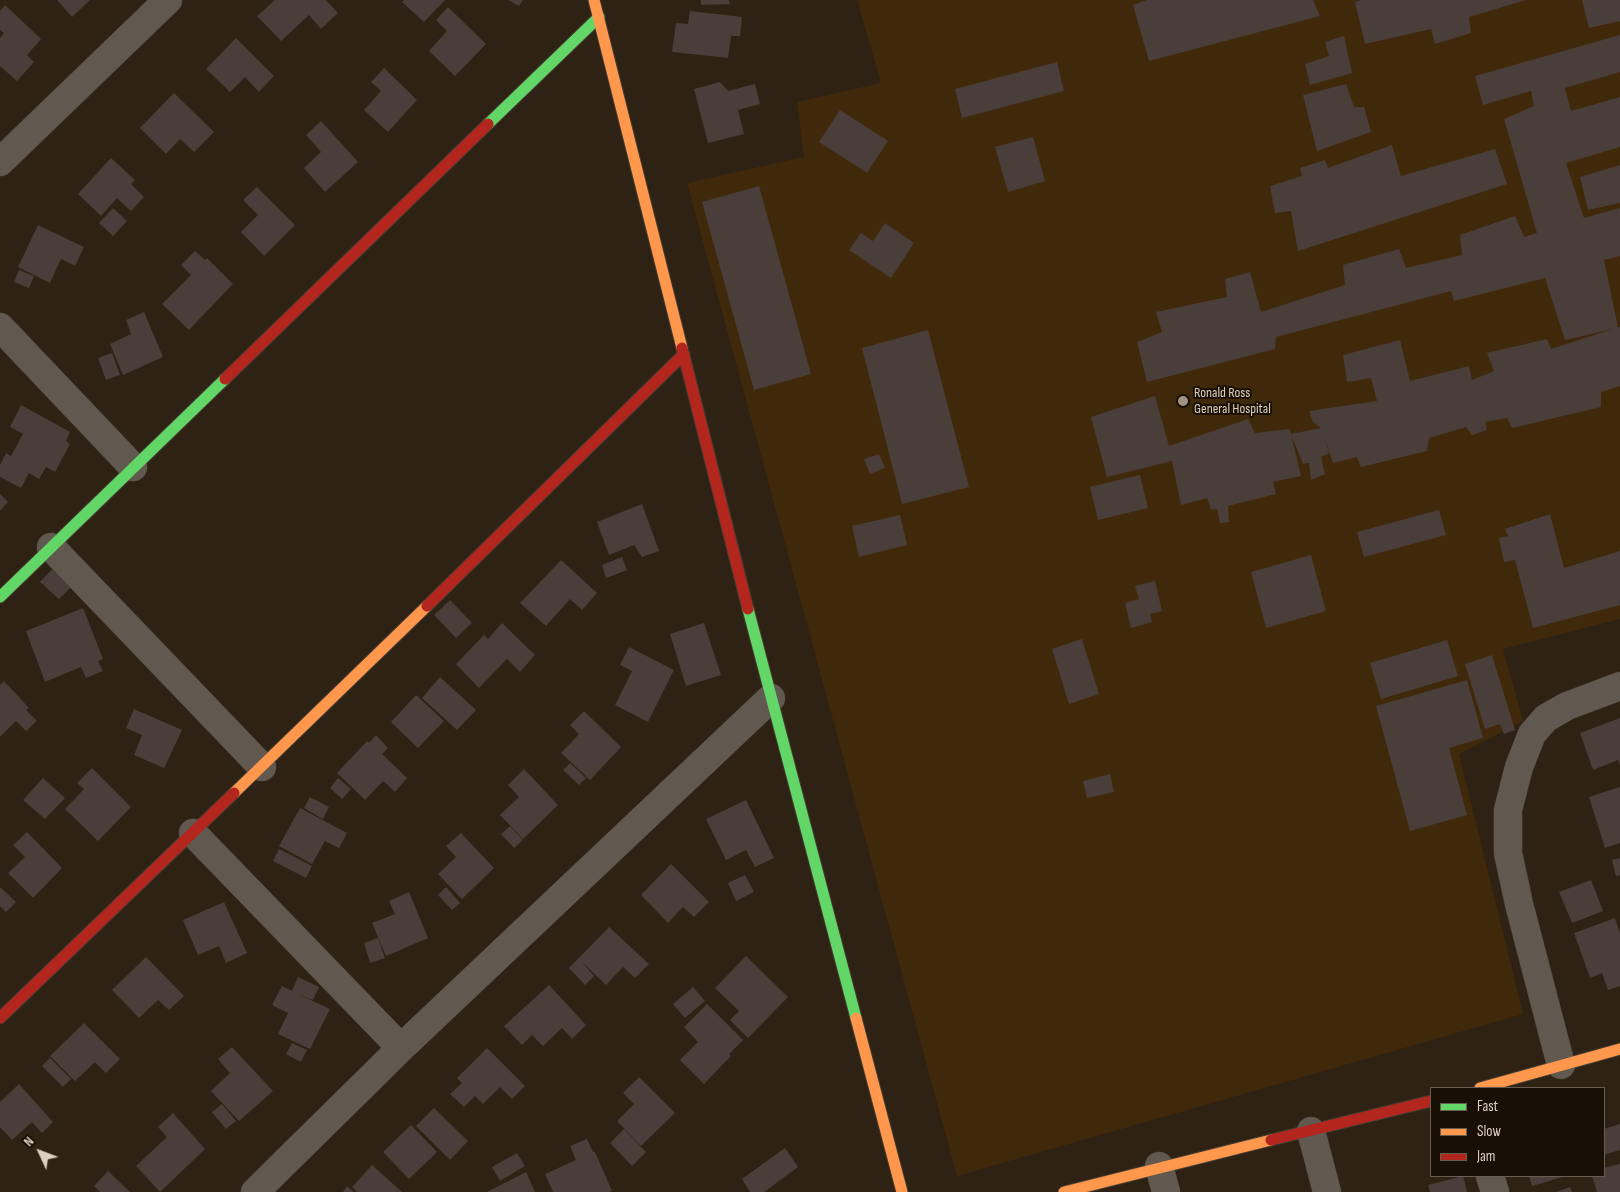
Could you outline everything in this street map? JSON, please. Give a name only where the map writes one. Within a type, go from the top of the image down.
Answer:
[{"type":"street","points":[[0,162],[168,0]]},
{"type":"street","points":[[594,0],[771,698],[902,1192]]},
{"type":"street","points":[[0,597],[599,17]]},
{"type":"street","points":[[0,327],[134,467]]},
{"type":"street","points":[[0,1018],[262,767],[684,354]]},
{"type":"street","points":[[51,547],[262,767]]},
{"type":"street","points":[[1561,1065],[1519,904],[1508,853],[1508,810],[1518,768],[1532,734],[1546,718],[1567,706],[1620,686]]},
{"type":"street","points":[[255,1192],[401,1048],[771,698]]},
{"type":"street","points":[[193,833],[401,1048]]},
{"type":"street","points":[[1484,1087],[1620,1049]]},
{"type":"street","points":[[1064,1192],[1160,1166],[1430,1101]]},
{"type":"street","points":[[1311,1131],[1327,1192]]},
{"type":"street","points":[[1160,1166],[1166,1192]]},
{"type":"street","points":[[1490,1177],[1495,1192]]},
{"type":"shaded area","name":"Ronald Ross General Hospital","points":[[857,0],[1620,0],[1620,619],[1503,649],[1523,721],[1459,754],[1523,1014],[957,1176],[687,183],[804,157],[797,102],[881,83]]},
{"type":"building","points":[[57,0],[90,0],[72,17]]},
{"type":"building","points":[[275,0],[326,0],[338,13],[321,29],[309,15],[281,41],[257,16]]},
{"type":"building","points":[[404,0],[445,0],[424,22],[402,2]]},
{"type":"building","points":[[508,0],[523,0],[519,6]]},
{"type":"building","points":[[701,0],[729,0],[730,4],[701,5]]},
{"type":"building","points":[[1147,0],[1313,0],[1320,16],[1149,61],[1133,5]]},
{"type":"building","points":[[1361,0],[1526,0],[1469,17],[1471,33],[1435,44],[1431,29],[1365,44],[1355,2]]},
{"type":"building","points":[[1582,0],[1620,0],[1620,21],[1589,28]]},
{"type":"building","points":[[5,5],[41,39],[27,55],[34,62],[17,81],[0,66],[0,38],[4,33],[0,30],[0,11]]},
{"type":"building","points":[[448,7],[486,44],[455,76],[429,51],[447,31],[436,20]]},
{"type":"building","points":[[690,11],[742,17],[740,36],[731,36],[728,58],[672,52],[676,23],[688,24]]},
{"type":"building","points":[[1620,35],[1620,72],[1565,88],[1571,111],[1620,97],[1620,147],[1566,163],[1584,218],[1620,208],[1620,256],[1604,260],[1618,327],[1620,327],[1620,386],[1601,392],[1601,407],[1512,428],[1507,418],[1485,422],[1487,430],[1472,435],[1466,427],[1429,438],[1427,451],[1361,467],[1357,457],[1333,463],[1324,436],[1329,453],[1321,457],[1325,474],[1311,480],[1309,463],[1303,464],[1291,434],[1321,428],[1313,422],[1309,411],[1377,401],[1371,378],[1347,382],[1343,355],[1400,340],[1410,381],[1469,366],[1472,380],[1494,371],[1487,353],[1547,339],[1551,349],[1613,329],[1565,340],[1545,278],[1454,301],[1451,291],[1276,337],[1275,349],[1147,382],[1137,342],[1162,332],[1156,312],[1227,297],[1225,279],[1250,272],[1261,312],[1345,285],[1343,265],[1399,249],[1406,268],[1462,255],[1460,235],[1515,216],[1524,237],[1537,233],[1504,119],[1534,106],[1531,91],[1483,105],[1475,76]]},
{"type":"building","points":[[1344,36],[1352,73],[1310,85],[1305,64],[1329,56],[1325,42]]},
{"type":"building","points":[[236,38],[274,76],[259,92],[245,77],[230,92],[206,69]]},
{"type":"building","points":[[1057,62],[1064,91],[962,118],[955,89]]},
{"type":"building","points":[[384,68],[417,100],[388,132],[364,110],[381,91],[371,82]]},
{"type":"building","points":[[720,82],[728,91],[755,84],[760,104],[738,110],[744,134],[708,143],[694,89]]},
{"type":"building","points":[[1346,84],[1354,107],[1364,107],[1371,132],[1317,151],[1303,95]]},
{"type":"building","points":[[174,93],[214,132],[194,152],[180,139],[166,154],[140,128]]},
{"type":"building","points":[[840,110],[888,141],[867,173],[819,142]]},
{"type":"building","points":[[321,121],[358,162],[325,192],[304,168],[321,152],[306,135]]},
{"type":"building","points":[[1033,137],[1045,181],[1008,192],[995,147]]},
{"type":"building","points":[[1392,145],[1401,176],[1495,149],[1507,184],[1298,251],[1291,211],[1275,213],[1270,186],[1302,176],[1300,168],[1325,160],[1328,168]]},
{"type":"building","points":[[111,158],[135,180],[131,184],[144,197],[131,211],[117,198],[101,216],[78,194]]},
{"type":"building","points":[[1620,165],[1620,203],[1588,210],[1580,177]]},
{"type":"building","points":[[759,186],[811,374],[754,390],[702,202]]},
{"type":"building","points":[[257,187],[295,225],[264,256],[241,232],[258,215],[243,200]]},
{"type":"building","points":[[113,208],[127,221],[113,236],[99,223]]},
{"type":"building","points":[[885,223],[914,243],[891,278],[849,250],[861,233],[873,241]]},
{"type":"building","points":[[38,225],[84,247],[75,266],[61,259],[50,283],[18,267]]},
{"type":"building","points":[[195,251],[205,260],[207,258],[233,284],[189,330],[162,304],[191,275],[181,265]]},
{"type":"building","points":[[19,270],[34,276],[29,288],[14,282]]},
{"type":"building","points":[[144,312],[163,357],[123,375],[110,344],[131,334],[126,320]]},
{"type":"building","points":[[928,330],[969,487],[902,504],[862,348]]},
{"type":"building","points":[[112,353],[120,375],[106,380],[98,358]]},
{"type":"building","points":[[1155,396],[1169,446],[1248,419],[1255,433],[1290,429],[1301,476],[1273,482],[1276,494],[1228,506],[1229,522],[1220,523],[1217,509],[1211,510],[1207,498],[1181,505],[1172,461],[1107,477],[1091,417]]},
{"type":"building","points":[[21,405],[70,432],[66,441],[70,444],[55,472],[46,467],[39,479],[29,473],[21,488],[0,477],[0,465],[6,453],[11,456],[23,434],[10,427]]},
{"type":"building","points":[[879,454],[885,468],[870,474],[864,459]]},
{"type":"building","points":[[1140,475],[1148,508],[1098,520],[1090,487]]},
{"type":"building","points":[[0,494],[8,502],[0,511]]},
{"type":"building","points":[[642,504],[659,551],[642,557],[634,545],[609,555],[597,522]]},
{"type":"building","points":[[1439,510],[1446,535],[1364,557],[1357,532]]},
{"type":"building","points":[[1550,514],[1564,568],[1620,551],[1620,605],[1533,628],[1515,560],[1504,562],[1499,538],[1508,536],[1505,529]]},
{"type":"building","points":[[900,515],[907,545],[859,557],[852,526]]},
{"type":"building","points":[[1311,555],[1326,611],[1266,628],[1251,572]]},
{"type":"building","points":[[622,557],[627,570],[606,578],[602,565]]},
{"type":"building","points":[[561,560],[597,593],[582,610],[570,599],[546,626],[520,603]]},
{"type":"building","points":[[54,567],[73,585],[59,599],[40,582]]},
{"type":"building","points":[[1155,581],[1162,611],[1150,614],[1152,622],[1131,628],[1125,603],[1139,599],[1135,586]]},
{"type":"building","points":[[450,600],[472,623],[456,638],[434,615]]},
{"type":"building","points":[[83,608],[103,659],[98,661],[103,671],[86,678],[81,667],[45,682],[26,631]]},
{"type":"building","points":[[502,623],[535,655],[520,672],[507,659],[479,688],[456,664],[484,635],[488,639]]},
{"type":"building","points":[[704,623],[721,675],[686,686],[670,634]]},
{"type":"building","points":[[1082,639],[1099,694],[1069,704],[1052,649]]},
{"type":"building","points":[[1447,640],[1458,676],[1381,699],[1370,663]]},
{"type":"building","points":[[629,647],[674,670],[648,722],[615,705],[632,671],[620,665]]},
{"type":"building","points":[[1492,655],[1515,730],[1504,734],[1500,724],[1485,729],[1465,664]]},
{"type":"building","points":[[440,677],[476,710],[457,730],[422,698]]},
{"type":"building","points":[[1467,680],[1483,738],[1449,748],[1467,815],[1410,831],[1376,706]]},
{"type":"building","points":[[4,681],[29,708],[26,710],[37,721],[26,731],[16,721],[0,737],[0,685]]},
{"type":"building","points":[[416,695],[444,721],[418,748],[391,722]]},
{"type":"building","points":[[134,709],[182,730],[164,768],[134,755],[142,735],[126,728]]},
{"type":"building","points":[[584,711],[621,747],[590,780],[561,753],[579,734],[570,725]]},
{"type":"building","points":[[1620,718],[1620,765],[1618,760],[1593,770],[1580,733]]},
{"type":"building","points":[[376,735],[388,748],[382,754],[407,778],[395,792],[383,781],[365,800],[337,773],[367,741],[369,743]]},
{"type":"building","points":[[570,763],[586,778],[579,785],[563,770]]},
{"type":"building","points":[[92,768],[131,807],[98,841],[65,809],[84,789],[77,783]]},
{"type":"building","points":[[524,769],[558,805],[523,839],[500,815],[519,797],[508,785]]},
{"type":"building","points":[[1110,774],[1114,792],[1087,798],[1083,781]]},
{"type":"building","points":[[43,778],[65,798],[45,819],[23,800]]},
{"type":"building","points":[[338,778],[351,789],[342,799],[330,788]]},
{"type":"building","points":[[1620,787],[1620,843],[1605,848],[1589,797]]},
{"type":"building","points":[[310,797],[329,807],[323,819],[304,808]]},
{"type":"building","points":[[746,800],[774,858],[755,867],[746,850],[726,860],[706,819]]},
{"type":"building","points":[[300,808],[347,833],[339,848],[325,841],[312,864],[279,846]]},
{"type":"building","points":[[510,826],[523,840],[514,848],[501,834]]},
{"type":"building","points":[[27,832],[62,868],[33,898],[8,873],[25,857],[13,845]]},
{"type":"building","points":[[461,833],[494,868],[462,899],[438,874],[456,857],[446,846]]},
{"type":"building","points":[[279,849],[312,866],[306,878],[273,861]]},
{"type":"building","points":[[1620,858],[1620,875],[1616,876],[1612,860]]},
{"type":"building","points":[[671,864],[709,902],[694,917],[683,907],[668,923],[641,895]]},
{"type":"building","points":[[745,875],[754,892],[736,901],[728,883]]},
{"type":"building","points":[[1591,880],[1603,911],[1572,923],[1559,892]]},
{"type":"building","points":[[0,887],[16,902],[6,912],[0,906]]},
{"type":"building","points":[[446,887],[460,903],[452,910],[438,895]]},
{"type":"building","points":[[409,892],[428,938],[386,956],[372,923],[395,914],[389,901]]},
{"type":"building","points":[[224,902],[247,953],[226,963],[219,946],[198,955],[183,920]]},
{"type":"building","points":[[1615,918],[1620,933],[1620,986],[1608,990],[1602,973],[1590,978],[1574,933]]},
{"type":"building","points":[[609,927],[649,964],[635,978],[623,967],[606,985],[582,962],[594,976],[585,985],[569,968]]},
{"type":"building","points":[[378,938],[385,958],[370,963],[364,943]]},
{"type":"building","points":[[746,956],[788,997],[748,1038],[730,1020],[739,1011],[715,988]]},
{"type":"building","points":[[146,957],[184,996],[169,1010],[158,1000],[139,1018],[112,990]]},
{"type":"building","points":[[298,977],[319,987],[313,1000],[298,994],[330,1009],[310,1049],[278,1034],[288,1013],[272,1005],[282,986],[292,991]]},
{"type":"building","points":[[549,985],[586,1025],[572,1039],[562,1028],[543,1046],[532,1035],[522,1045],[504,1026]]},
{"type":"building","points":[[693,987],[705,1001],[685,1018],[673,1004]]},
{"type":"building","points":[[707,1004],[743,1040],[729,1054],[731,1056],[704,1084],[680,1060],[698,1042],[684,1027]]},
{"type":"building","points":[[84,1023],[120,1059],[106,1073],[95,1062],[75,1081],[50,1056]]},
{"type":"building","points":[[292,1043],[307,1050],[301,1062],[286,1054]]},
{"type":"building","points":[[232,1047],[273,1091],[239,1121],[211,1091],[230,1073],[218,1059]]},
{"type":"building","points":[[487,1048],[525,1086],[512,1099],[500,1087],[483,1104],[475,1096],[464,1107],[450,1094],[462,1083],[457,1078]]},
{"type":"building","points":[[50,1058],[71,1079],[63,1087],[42,1066]]},
{"type":"building","points":[[639,1077],[675,1113],[641,1146],[617,1121],[634,1104],[623,1093]]},
{"type":"building","points":[[19,1084],[53,1122],[42,1133],[32,1122],[12,1140],[0,1127],[0,1102]]},
{"type":"building","points":[[222,1104],[236,1121],[226,1129],[212,1112]]},
{"type":"building","points":[[434,1108],[468,1141],[450,1160],[416,1126]]},
{"type":"building","points":[[173,1113],[205,1149],[160,1192],[136,1166],[167,1137],[158,1127]]},
{"type":"building","points":[[1620,1124],[1620,1150],[1605,1155],[1605,1129]]},
{"type":"building","points":[[411,1125],[437,1152],[409,1179],[383,1152]]},
{"type":"building","points":[[624,1129],[646,1152],[632,1166],[610,1143]]},
{"type":"building","points":[[587,1139],[593,1152],[595,1152],[612,1191],[553,1192],[545,1174],[576,1160],[570,1146]]},
{"type":"building","points":[[785,1148],[798,1167],[764,1192],[750,1192],[742,1179]]},
{"type":"building","points":[[517,1153],[525,1166],[500,1181],[492,1167]]},
{"type":"building","points":[[1620,1164],[1620,1192],[1597,1192],[1592,1177],[1605,1177],[1605,1168]]},
{"type":"building","points":[[372,1165],[402,1192],[357,1192],[352,1187]]},
{"type":"building","points":[[108,1171],[130,1192],[100,1192],[94,1186]]},
{"type":"building","points":[[526,1172],[535,1192],[487,1192]]},
{"type":"building","points":[[1463,1177],[1467,1192],[1430,1192],[1428,1185]]},
{"type":"building","points":[[1529,1177],[1563,1177],[1532,1186]]},
{"type":"building","points":[[347,1186],[354,1192],[343,1192]]},
{"type":"building","points":[[1570,1187],[1572,1192],[1556,1192]]},
{"type":"traffic: fast","points":[[488,124],[599,17]]},
{"type":"traffic: fast","points":[[0,597],[225,379]]},
{"type":"traffic: fast","points":[[748,609],[856,1018]]},
{"type":"traffic: slow","points":[[594,0],[682,348]]},
{"type":"traffic: slow","points":[[234,793],[427,606]]},
{"type":"traffic: slow","points":[[856,1018],[902,1192]]},
{"type":"traffic: slow","points":[[1484,1087],[1620,1049]]},
{"type":"traffic: slow","points":[[1064,1192],[1271,1140]]},
{"type":"traffic: jam","points":[[225,379],[488,124]]},
{"type":"traffic: jam","points":[[682,348],[748,609]]},
{"type":"traffic: jam","points":[[427,606],[684,354]]},
{"type":"traffic: jam","points":[[0,1018],[234,793]]},
{"type":"traffic: jam","points":[[1271,1140],[1430,1101]]},
{"type":"place","name":"Ronald Ross General Hospital","points":[[1183,401]]}]
